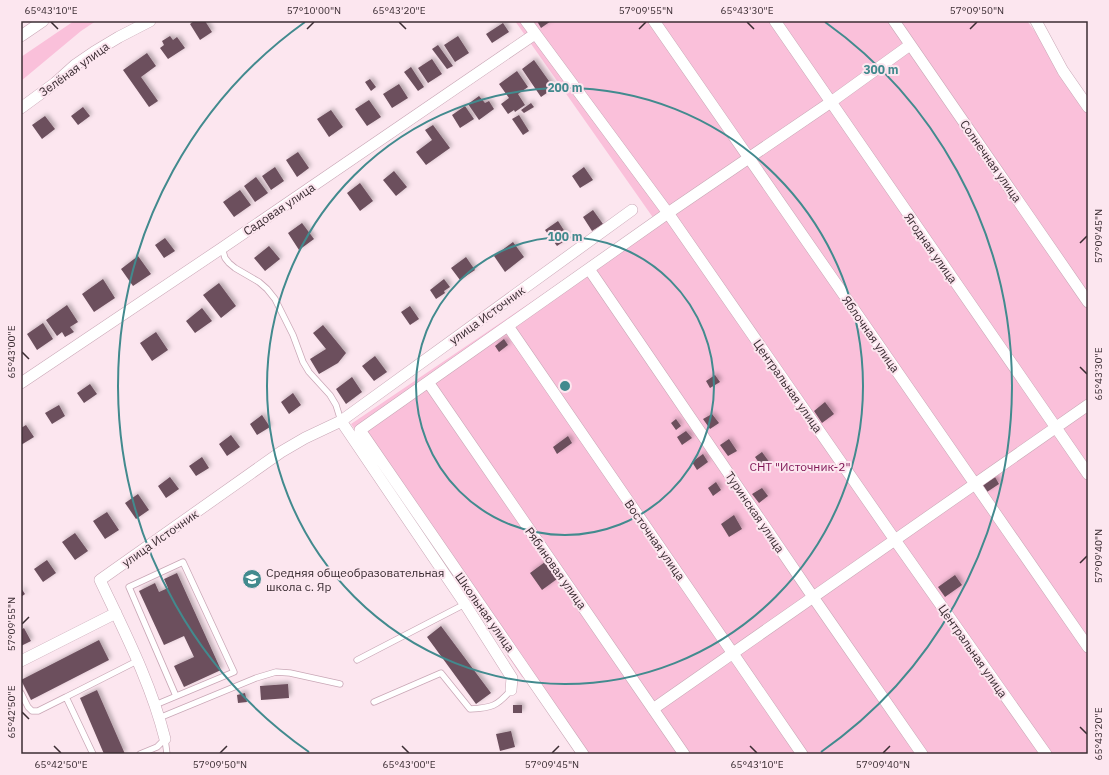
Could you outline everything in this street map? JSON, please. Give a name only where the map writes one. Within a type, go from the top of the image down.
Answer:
[{"type":"street","points":[[21,36],[43,21]]},
{"type":"street","name":"Зелёная улица","points":[[21,108],[94,52],[150,21]]},
{"type":"street","name":"Центральная улица","points":[[526,21],[668,213],[895,540],[1046,754]]},
{"type":"street","name":"Яблочная улица","points":[[654,21],[1088,647]]},
{"type":"street","name":"Ягодная улица","points":[[775,21],[1088,474]]},
{"type":"street","name":"Солнечная улица","points":[[894,21],[1088,302]]},
{"type":"street","points":[[1036,21],[1062,71],[1088,107]]},
{"type":"street","name":"Садовая улица","points":[[21,383],[222,248],[535,34]]},
{"type":"street","points":[[428,382],[668,213],[831,102],[910,45]]},
{"type":"street","name":"улица Источник","points":[[116,613],[100,580],[282,452],[305,438],[341,421],[632,210]]},
{"type":"street","name":"Туринская улица","points":[[589,269],[922,754]]},
{"type":"street","name":"Восточная улица","points":[[508,326],[802,754]]},
{"type":"street","name":"Школьная улица","points":[[428,382],[360,430],[584,754]]},
{"type":"street","name":"Рябиновая улица","points":[[428,382],[684,754]]},
{"type":"street","points":[[653,709],[1088,405]]},
{"type":"street","points":[[341,421],[465,604],[512,678],[512,690]]},
{"type":"street","points":[[21,661],[116,613],[155,705],[165,739]]},
{"type":"lane","points":[[222,248],[225,258],[229,263],[259,282],[276,299],[293,335],[303,362],[309,372],[330,395],[336,405],[341,421]]},
{"type":"lane","points":[[155,705],[234,672],[183,562],[129,587],[176,696]]},
{"type":"lane","points":[[357,660],[465,604]]},
{"type":"lane","points":[[21,693],[28,707],[32,711],[38,711],[137,661]]},
{"type":"lane","points":[[159,718],[256,678],[276,672],[290,673],[340,684]]},
{"type":"lane","points":[[374,702],[441,673],[470,709],[486,708],[501,701],[512,690]]},
{"type":"lane","points":[[66,696],[93,754]]},
{"type":"lane","points":[[140,754],[158,747],[165,739]]},
{"type":"lane","points":[[165,739],[167,754]]},
{"type":"green space","points":[[74,21],[96,21],[81,31],[21,81],[21,57]]},
{"type":"green space","name":"СНТ \"Источник-2\"","points":[[515,21],[1027,21],[1088,100],[1088,754],[577,754],[539,684],[522,677],[351,424],[654,219]]},
{"type":"building","points":[[194,21],[205,21],[212,32],[200,40],[190,24]]},
{"type":"building","points":[[537,21],[551,21],[541,28]]},
{"type":"building","points":[[503,23],[509,32],[492,43],[486,34]]},
{"type":"building","points":[[170,36],[173,40],[177,37],[185,48],[168,59],[160,48],[164,45],[162,41]]},
{"type":"building","points":[[458,36],[469,53],[455,62],[444,45]]},
{"type":"building","points":[[438,45],[453,66],[447,69],[432,49]]},
{"type":"building","points":[[147,53],[156,66],[141,77],[158,101],[149,107],[123,70]]},
{"type":"building","points":[[432,59],[442,74],[428,83],[418,68]]},
{"type":"building","points":[[534,60],[554,88],[541,97],[522,69]]},
{"type":"building","points":[[411,67],[424,87],[418,91],[404,72]]},
{"type":"building","points":[[517,71],[528,87],[518,94],[525,105],[515,112],[514,110],[508,114],[501,104],[509,98],[499,84]]},
{"type":"building","points":[[370,79],[376,87],[371,91],[365,82]]},
{"type":"building","points":[[399,84],[408,98],[392,108],[383,94]]},
{"type":"building","points":[[479,96],[485,103],[489,101],[494,109],[479,120],[468,104]]},
{"type":"building","points":[[369,100],[381,117],[367,126],[355,109]]},
{"type":"building","points":[[531,103],[534,107],[524,113],[521,110]]},
{"type":"building","points":[[465,106],[474,119],[460,128],[452,115]]},
{"type":"building","points":[[83,107],[90,116],[78,125],[71,116]]},
{"type":"building","points":[[331,110],[343,127],[329,137],[317,119]]},
{"type":"building","points":[[519,115],[529,131],[523,135],[512,119]]},
{"type":"building","points":[[45,116],[55,129],[42,139],[32,125]]},
{"type":"building","points":[[433,125],[450,148],[426,165],[416,152],[432,140],[425,130]]},
{"type":"building","points":[[298,152],[309,168],[297,177],[286,160]]},
{"type":"building","points":[[275,167],[284,181],[271,190],[262,176]]},
{"type":"building","points":[[584,167],[593,180],[580,188],[572,176]]},
{"type":"building","points":[[394,171],[407,187],[396,196],[383,180]]},
{"type":"building","points":[[256,177],[268,193],[255,202],[244,186]]},
{"type":"building","points":[[360,183],[373,201],[360,211],[347,193]]},
{"type":"building","points":[[240,190],[251,205],[234,217],[223,202]]},
{"type":"building","points":[[593,210],[603,224],[592,231],[583,217]]},
{"type":"building","points":[[558,221],[569,238],[557,246],[545,230]]},
{"type":"building","points":[[302,223],[314,239],[299,250],[288,233]]},
{"type":"building","points":[[165,238],[175,251],[164,258],[155,245]]},
{"type":"building","points":[[513,242],[524,257],[505,272],[494,256]]},
{"type":"building","points":[[269,246],[280,259],[265,271],[254,258]]},
{"type":"building","points":[[138,256],[151,274],[133,286],[121,269]]},
{"type":"building","points":[[466,257],[475,270],[460,280],[451,268]]},
{"type":"building","points":[[103,279],[115,298],[94,312],[82,294]]},
{"type":"building","points":[[444,279],[450,287],[444,291],[445,293],[436,299],[430,290]]},
{"type":"building","points":[[219,283],[236,306],[221,318],[203,295]]},
{"type":"building","points":[[67,305],[78,322],[70,327],[74,332],[65,337],[62,332],[57,336],[46,320]]},
{"type":"building","points":[[410,306],[419,319],[410,325],[401,312]]},
{"type":"building","points":[[202,308],[212,321],[195,333],[186,321]]},
{"type":"building","points":[[43,323],[53,339],[37,350],[27,334]]},
{"type":"building","points":[[323,325],[346,353],[338,363],[319,374],[310,359],[326,349],[313,333]]},
{"type":"building","points":[[156,332],[168,350],[152,361],[140,343]]},
{"type":"building","points":[[504,339],[508,345],[499,352],[495,346]]},
{"type":"building","points":[[375,356],[387,372],[374,381],[362,366]]},
{"type":"building","points":[[715,375],[720,382],[710,388],[706,381]]},
{"type":"building","points":[[352,377],[362,392],[346,404],[336,389]]},
{"type":"building","points":[[90,384],[97,394],[84,403],[77,393]]},
{"type":"building","points":[[293,393],[301,405],[289,414],[281,402]]},
{"type":"building","points":[[825,402],[834,414],[822,423],[814,411]]},
{"type":"building","points":[[59,405],[65,416],[52,424],[45,413]]},
{"type":"building","points":[[712,414],[719,423],[710,429],[703,419]]},
{"type":"building","points":[[262,415],[270,427],[257,435],[250,424]]},
{"type":"building","points":[[676,419],[681,426],[676,430],[671,423]]},
{"type":"building","points":[[26,425],[34,437],[21,445],[21,428]]},
{"type":"building","points":[[686,431],[692,438],[682,445],[677,437]]},
{"type":"building","points":[[231,435],[240,447],[227,456],[219,444]]},
{"type":"building","points":[[568,436],[572,443],[557,454],[553,447]]},
{"type":"building","points":[[729,439],[737,451],[728,456],[720,445]]},
{"type":"building","points":[[762,452],[770,463],[763,469],[755,457]]},
{"type":"building","points":[[703,454],[708,462],[697,470],[692,462]]},
{"type":"building","points":[[202,457],[209,468],[196,476],[189,466]]},
{"type":"building","points":[[170,477],[179,489],[166,498],[158,486]]},
{"type":"building","points":[[995,477],[999,484],[987,492],[983,485]]},
{"type":"building","points":[[716,482],[721,490],[713,496],[708,488]]},
{"type":"building","points":[[762,488],[768,496],[759,503],[752,494]]},
{"type":"building","points":[[138,494],[149,510],[136,519],[125,503]]},
{"type":"building","points":[[107,512],[119,530],[105,539],[93,521]]},
{"type":"building","points":[[734,515],[742,529],[729,537],[721,524]]},
{"type":"building","points":[[75,533],[88,551],[75,560],[62,542]]},
{"type":"building","points":[[47,560],[56,573],[43,582],[34,569]]},
{"type":"building","points":[[545,562],[557,579],[542,590],[530,573]]},
{"type":"building","points":[[177,573],[221,670],[184,687],[174,666],[194,657],[184,636],[164,645],[139,591],[155,583],[159,592],[168,588],[164,579]]},
{"type":"building","points":[[955,575],[962,585],[945,597],[938,587]]},
{"type":"building","points":[[21,588],[25,594],[21,597]]},
{"type":"building","points":[[441,626],[491,693],[476,704],[427,637]]},
{"type":"building","points":[[24,628],[31,641],[21,646],[21,630]]},
{"type":"building","points":[[99,640],[109,660],[31,700],[21,680]]},
{"type":"building","points":[[288,684],[289,698],[261,700],[260,686]]},
{"type":"building","points":[[97,690],[125,754],[104,754],[80,698]]},
{"type":"building","points":[[245,693],[247,702],[238,703],[237,695]]},
{"type":"building","points":[[513,705],[522,705],[522,713],[513,713]]},
{"type":"building","points":[[511,731],[515,747],[500,751],[496,734]]},
{"type":"place","name":"Средняя общеобразовательная школа с. Яр","points":[[252,579]]}]
